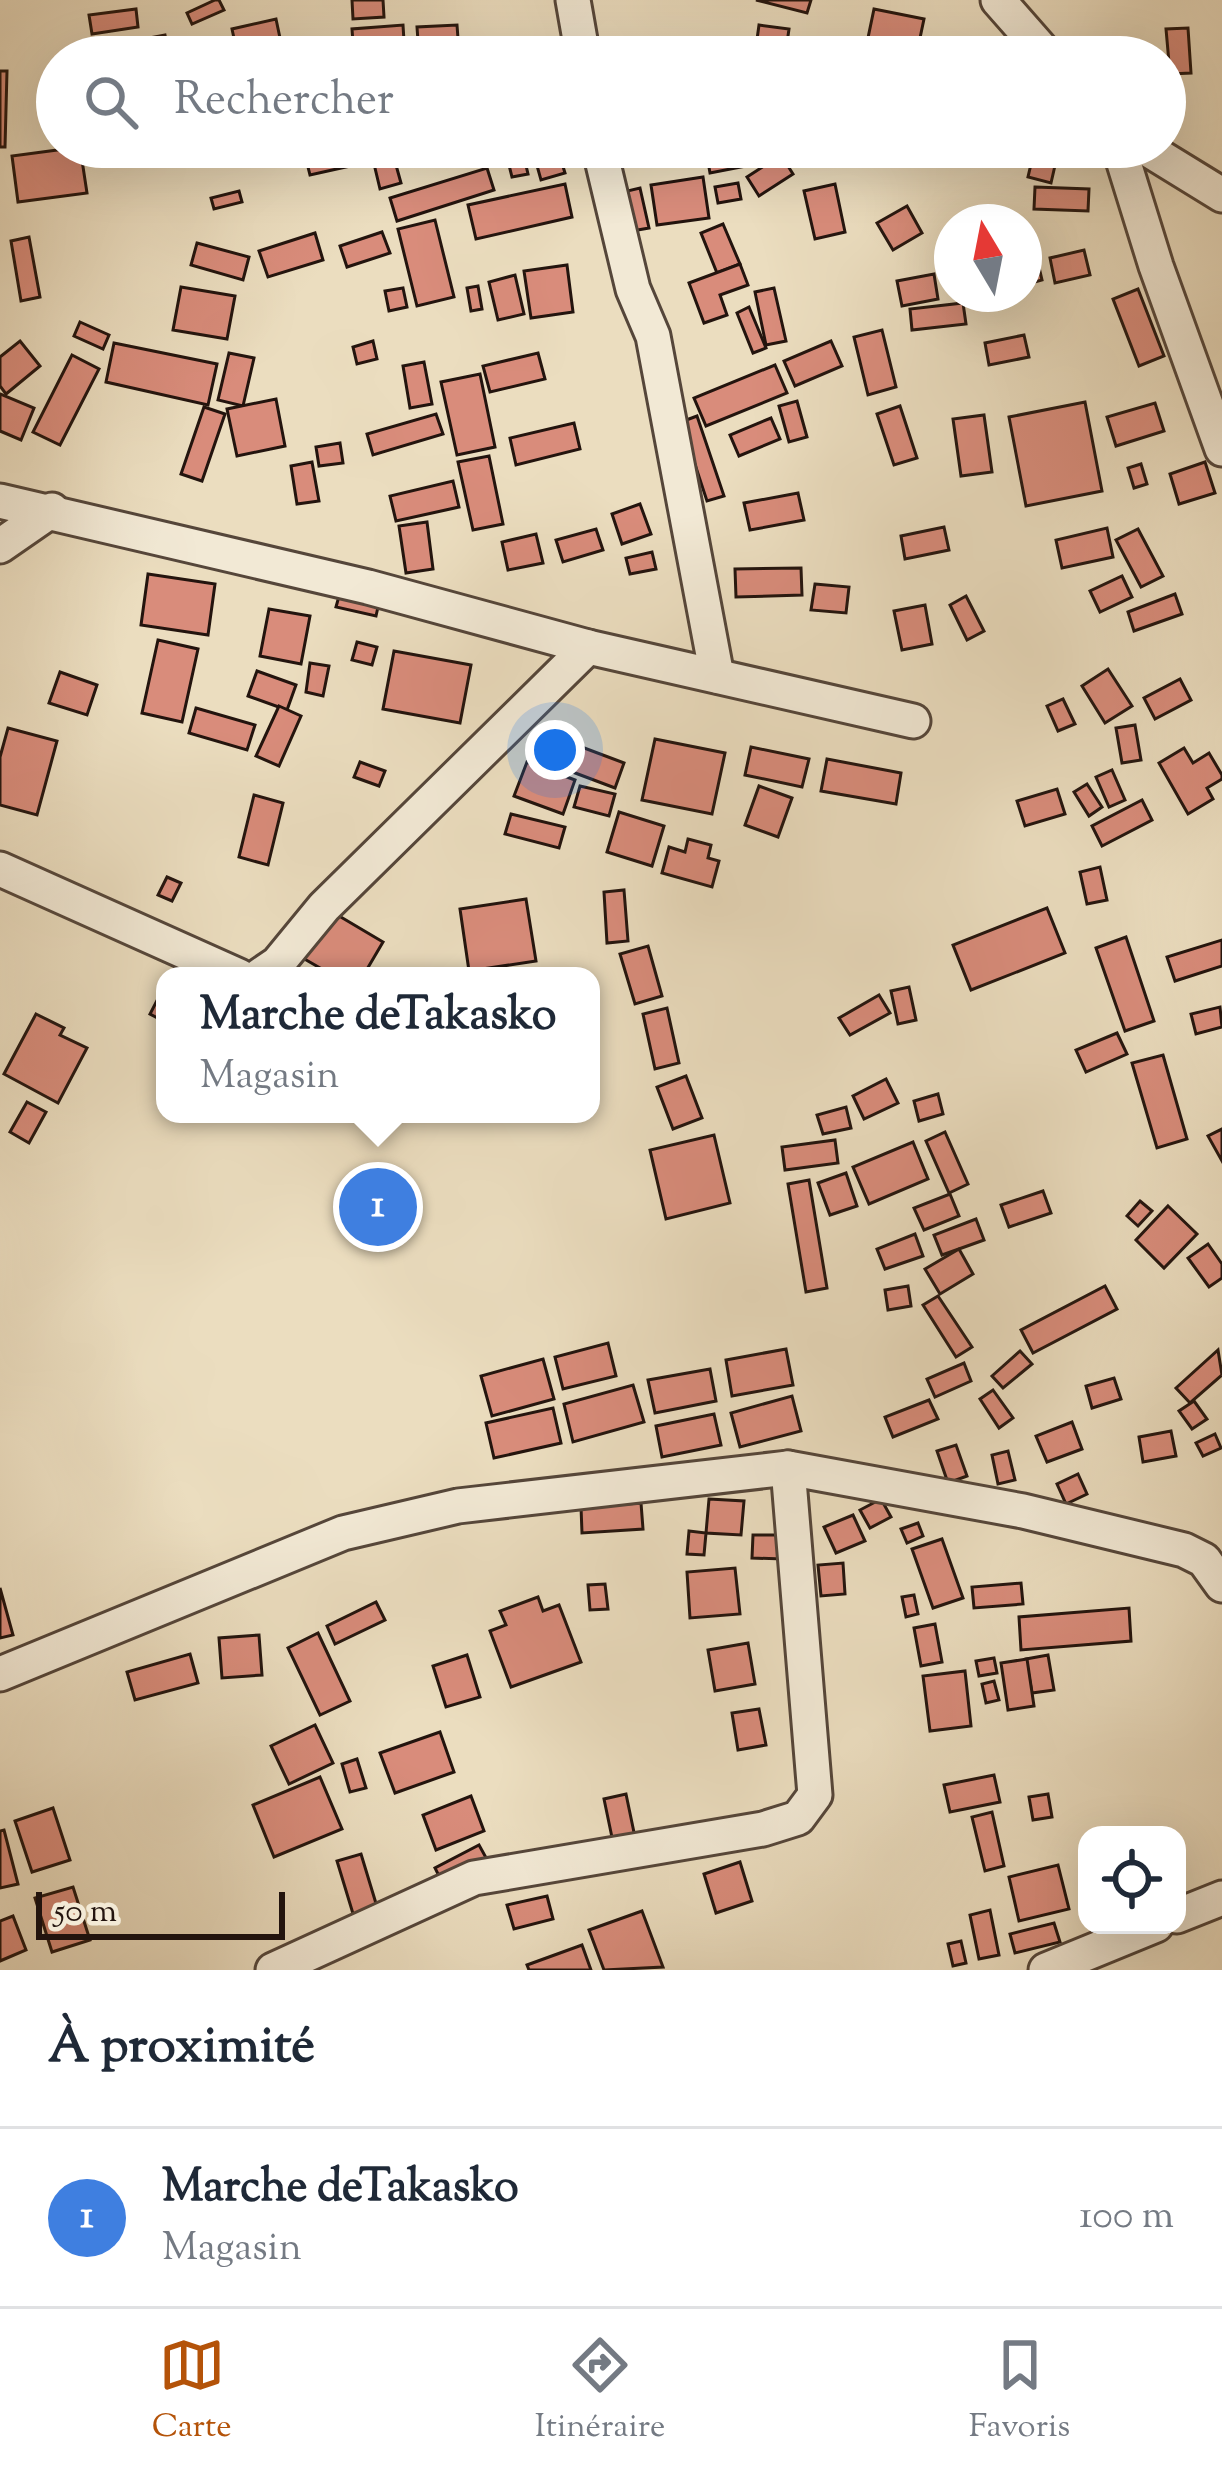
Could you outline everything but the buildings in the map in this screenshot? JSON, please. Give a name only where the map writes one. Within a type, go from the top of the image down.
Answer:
[{"type":"street","points":[[573,0],[579,36]]},
{"type":"street","points":[[998,0],[1030,36]]},
{"type":"street","points":[[604,168],[634,289],[653,336],[717,676]]},
{"type":"street","points":[[1126,168],[1222,449]]},
{"type":"street","points":[[1178,168],[1222,195]]},
{"type":"street","points":[[0,501],[368,586],[588,647],[913,721]]},
{"type":"street","points":[[0,547],[52,510]]},
{"type":"street","points":[[272,967],[323,908],[588,647]]},
{"type":"street","points":[[0,869],[219,967]]},
{"type":"street","points":[[0,1673],[343,1533],[458,1505],[788,1468],[1023,1511],[1184,1550],[1204,1560],[1222,1585]]},
{"type":"street","points":[[273,1970],[474,1878],[763,1829],[798,1818],[815,1795],[788,1468]]},
{"type":"street","points":[[1186,1912],[1222,1898]]},
{"type":"street","points":[[1046,1970],[1134,1934]]},
{"type":"place","name":"Marche deTakasko","points":[[378,1207]]}]
